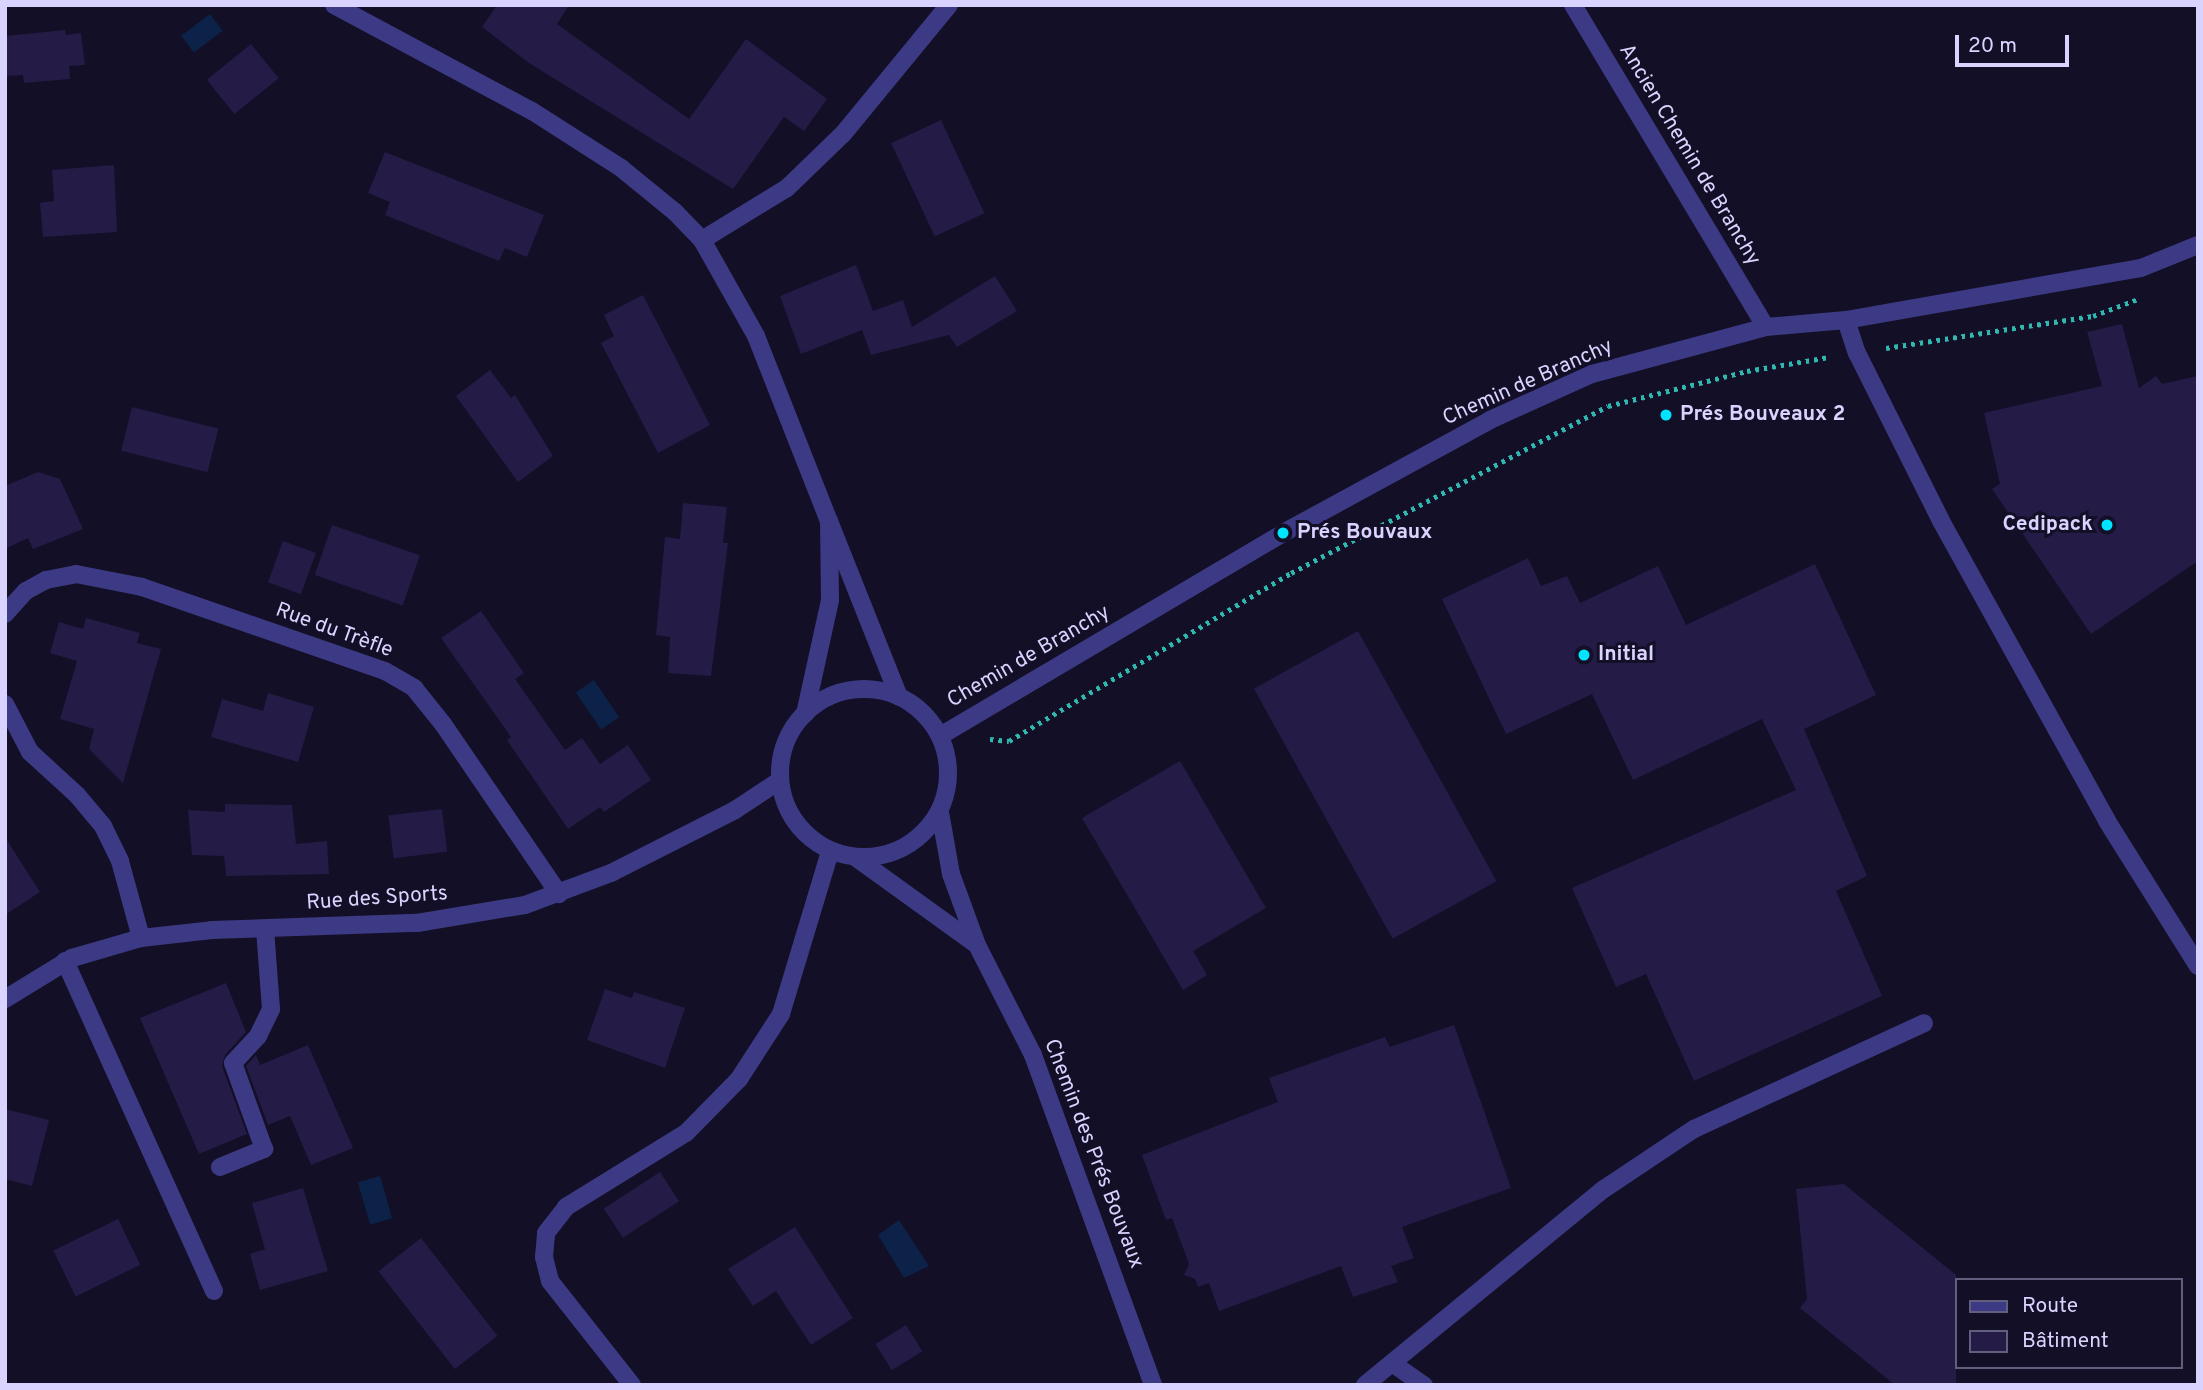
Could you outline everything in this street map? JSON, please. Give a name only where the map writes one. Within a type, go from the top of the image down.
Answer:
[{"type":"street","points":[[334,5],[532,111],[621,168],[702,240],[756,337],[804,452],[899,697]]},
{"type":"street","points":[[702,240],[788,188],[843,134],[949,5]]},
{"type":"street","name":"Ancien Chemin de Branchy","points":[[1573,5],[1766,327]]},
{"type":"street","name":"Chemin de Branchy","points":[[940,736],[1283,533],[1490,420],[1592,374],[1766,327],[1846,320],[2141,268],[2198,245]]},
{"type":"street","points":[[1846,320],[1857,353],[1941,521],[2108,821],[2198,966]]},
{"type":"street","points":[[805,714],[830,600],[829,521]]},
{"type":"street","name":"Rue du Trèfle","points":[[5,614],[26,591],[46,580],[76,574],[142,587],[385,671],[414,688],[443,724],[559,894]]},
{"type":"street","points":[[872,689],[899,697],[928,718],[940,736],[948,761],[948,787],[940,812],[920,836],[896,852],[855,857],[830,852],[795,823],[779,781],[786,739],[805,714],[831,695],[872,689]]},
{"type":"street","points":[[5,704],[30,752],[77,795],[103,826],[120,861],[141,937]]},
{"type":"street","name":"Rue des Sports","points":[[5,999],[65,961],[141,937],[417,923],[559,894],[735,810],[779,781]]},
{"type":"street","name":"Chemin des Prés Bouvaux","points":[[940,812],[951,874],[976,945],[1033,1055],[1153,1385]]},
{"type":"street","points":[[632,1385],[550,1281],[544,1257],[546,1233],[566,1207],[686,1133],[739,1079],[781,1014],[830,852]]},
{"type":"street","name":"Chemin des Prés Bouvaux","points":[[855,857],[976,945]]},
{"type":"street","points":[[220,1167],[264,1149],[233,1063],[258,1036],[271,1009],[265,930]]},
{"type":"street","points":[[65,961],[214,1291]]},
{"type":"street","points":[[1365,1385],[1604,1189],[1694,1129],[1924,1023]]},
{"type":"street","points":[[1392,1363],[1424,1385]]},
{"type":"path","points":[[940,736],[1009,741],[1291,573],[1608,406],[1748,371],[2094,316],[2146,297]]},
{"type":"water","points":[[210,14],[223,31],[194,52],[181,36]]},
{"type":"water","points":[[594,680],[619,717],[601,730],[576,692]]},
{"type":"water","points":[[380,1176],[392,1218],[370,1225],[358,1182]]},
{"type":"water","points":[[899,1220],[929,1266],[904,1278],[878,1235]]},
{"type":"building","points":[[497,5],[569,5],[557,24],[689,119],[746,39],[827,99],[804,131],[784,117],[733,189],[529,63],[482,27]]},
{"type":"building","points":[[65,30],[66,35],[81,33],[85,65],[69,66],[70,79],[24,83],[23,75],[5,76],[5,36]]},
{"type":"building","points":[[251,44],[279,78],[234,114],[207,80]]},
{"type":"building","points":[[941,120],[985,213],[935,237],[891,143]]},
{"type":"building","points":[[385,152],[544,215],[527,257],[505,248],[499,261],[385,215],[390,202],[368,193]]},
{"type":"building","points":[[114,165],[117,232],[43,237],[40,203],[54,201],[52,170]]},
{"type":"building","points":[[856,265],[873,311],[903,300],[912,327],[995,276],[1017,311],[957,347],[949,335],[871,355],[862,330],[801,354],[780,296]]},
{"type":"building","points":[[643,295],[710,425],[658,453],[601,343],[614,336],[604,315]]},
{"type":"building","name":"Cedipack","points":[[2122,324],[2139,388],[2156,376],[2162,384],[2198,376],[2198,561],[2091,634],[1992,489],[2000,484],[1984,413],[2102,386],[2087,332]]},
{"type":"building","points":[[490,370],[511,398],[515,395],[553,456],[518,482],[456,396]]},
{"type":"building","points":[[132,407],[218,429],[207,472],[121,451]]},
{"type":"building","points":[[38,472],[60,479],[83,529],[33,549],[28,538],[5,549],[5,486]]},
{"type":"building","points":[[683,503],[727,507],[723,543],[728,543],[711,676],[668,673],[670,637],[656,635],[665,537],[680,539]]},
{"type":"building","points":[[332,525],[420,555],[403,605],[315,575]]},
{"type":"building","points":[[283,541],[316,553],[301,594],[268,582]]},
{"type":"building","points":[[1528,558],[1541,586],[1567,576],[1580,603],[1658,566],[1686,625],[1815,564],[1876,695],[1804,729],[1867,876],[1836,891],[1882,996],[1694,1081],[1646,974],[1616,987],[1572,888],[1796,790],[1762,719],[1633,780],[1592,694],[1506,734],[1442,599]]},
{"type":"building","points":[[481,611],[524,673],[515,679],[565,750],[582,738],[600,764],[628,745],[651,780],[604,812],[600,807],[568,829],[507,740],[511,737],[441,638]]},
{"type":"building","points":[[86,618],[140,633],[137,643],[161,649],[123,783],[89,749],[94,729],[60,719],[77,661],[50,653],[59,622],[83,629]]},
{"type":"building","points":[[1358,631],[1497,881],[1393,939],[1254,689]]},
{"type":"building","points":[[268,693],[314,707],[298,762],[211,737],[222,699],[263,711]]},
{"type":"building","points":[[1180,761],[1266,908],[1193,951],[1207,975],[1183,990],[1082,818]]},
{"type":"building","points":[[225,804],[292,805],[296,844],[327,841],[329,874],[226,876],[224,856],[192,855],[188,810],[225,812]]},
{"type":"building","points":[[442,809],[447,852],[394,858],[388,816]]},
{"type":"building","points":[[5,837],[40,892],[5,915]]},
{"type":"building","points":[[226,983],[246,1032],[225,1055],[222,1066],[247,1134],[199,1154],[140,1018]]},
{"type":"building","points":[[605,989],[632,998],[634,992],[685,1008],[665,1068],[587,1040]]},
{"type":"building","points":[[1454,1025],[1511,1188],[1402,1227],[1414,1258],[1391,1266],[1398,1282],[1353,1297],[1341,1266],[1219,1311],[1209,1283],[1198,1287],[1195,1279],[1184,1275],[1189,1264],[1172,1218],[1166,1220],[1142,1155],[1278,1102],[1269,1078],[1385,1037],[1390,1047]]},
{"type":"building","points":[[308,1045],[353,1148],[311,1165],[290,1116],[268,1125],[246,1066],[256,1055],[260,1065]]},
{"type":"building","points":[[5,1109],[49,1120],[32,1186],[5,1179]]},
{"type":"building","points":[[660,1172],[679,1201],[623,1238],[604,1208]]},
{"type":"building","points":[[1844,1184],[1956,1275],[1956,1385],[1895,1385],[1800,1308],[1807,1299],[1796,1189]]},
{"type":"building","points":[[303,1188],[328,1271],[260,1290],[250,1254],[265,1249],[252,1203]]},
{"type":"building","points":[[118,1219],[140,1265],[76,1296],[53,1251]]},
{"type":"building","points":[[795,1227],[853,1318],[811,1345],[776,1291],[753,1306],[728,1269]]},
{"type":"building","points":[[421,1238],[497,1336],[455,1369],[378,1271]]},
{"type":"building","points":[[906,1325],[922,1351],[892,1370],[875,1344]]},
{"type":"place","name":"Prés Bouveaux 2","points":[[1666,415]]},
{"type":"place","name":"Cedipack","points":[[2107,525]]},
{"type":"place","name":"Prés Bouvaux","points":[[1283,533]]},
{"type":"place","name":"Initial","points":[[1584,655]]}]
